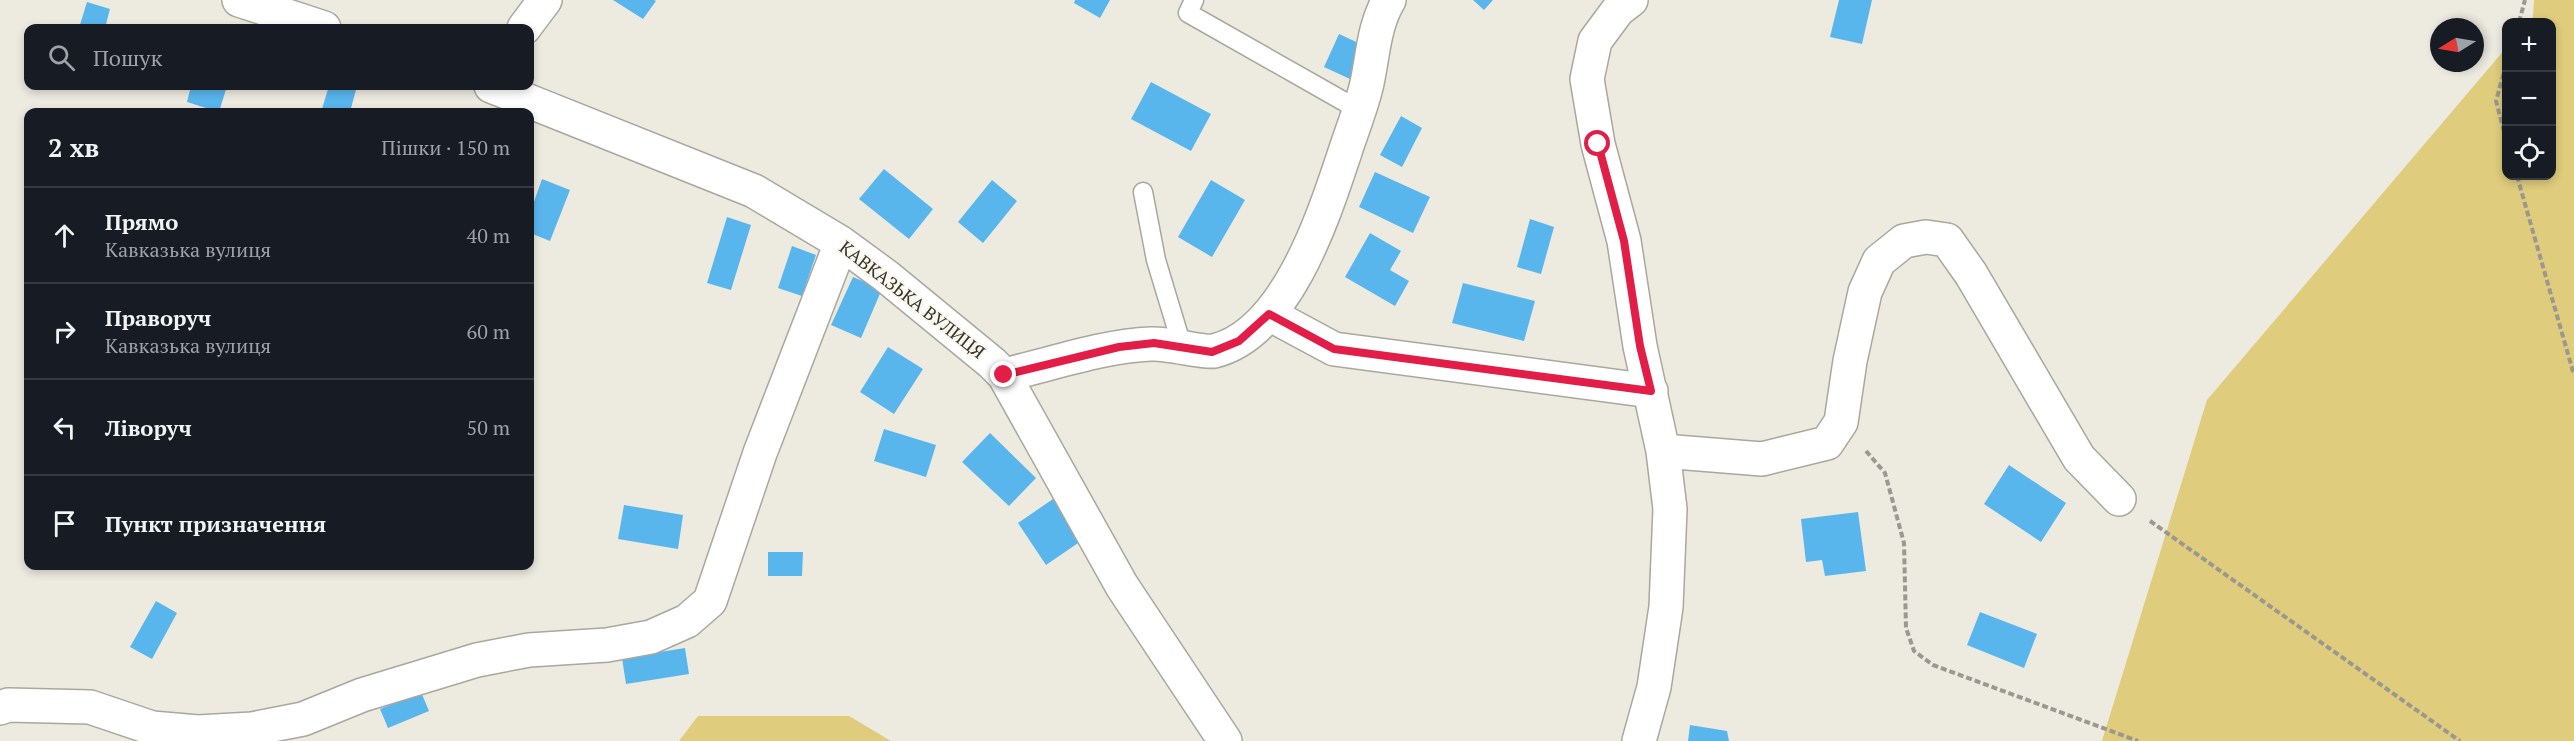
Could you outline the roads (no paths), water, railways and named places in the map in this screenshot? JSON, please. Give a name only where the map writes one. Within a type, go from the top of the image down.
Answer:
[{"type":"street","points":[[239,0],[312,24]]},
{"type":"street","points":[[527,24],[545,0]]},
{"type":"street","points":[[1004,375],[1119,347],[1154,343],[1212,352],[1239,341],[1269,314],[1298,269],[1318,228],[1359,110],[1367,84],[1381,15],[1389,0]]},
{"type":"street","points":[[1631,0],[1618,10],[1595,41],[1587,79],[1598,144],[1624,241],[1640,346],[1663,451],[1670,509],[1666,607],[1654,687],[1639,741]]},
{"type":"street","name":"КАВКАЗЬКА ВУЛИЦЯ","points":[[501,90],[754,191],[841,243],[886,276],[1004,375],[1122,586],[1225,741]]},
{"type":"street","points":[[1663,451],[1762,459],[1827,443],[1841,422],[1850,361],[1865,292],[1879,261],[1904,241],[1926,237],[1947,240],[1971,274],[2079,458],[2119,499]]},
{"type":"street","points":[[0,708],[8,705],[90,707],[152,729],[198,732],[252,729],[303,719],[362,695],[477,660],[529,650],[607,645],[651,637],[687,621],[710,601],[760,453],[841,243]]},
{"type":"street","points":[[1269,314],[1334,349],[1651,391]]},
{"type":"lane","points":[[1194,0],[1188,13],[1359,110]]},
{"type":"lane","points":[[1143,192],[1156,260],[1182,346]]}]
